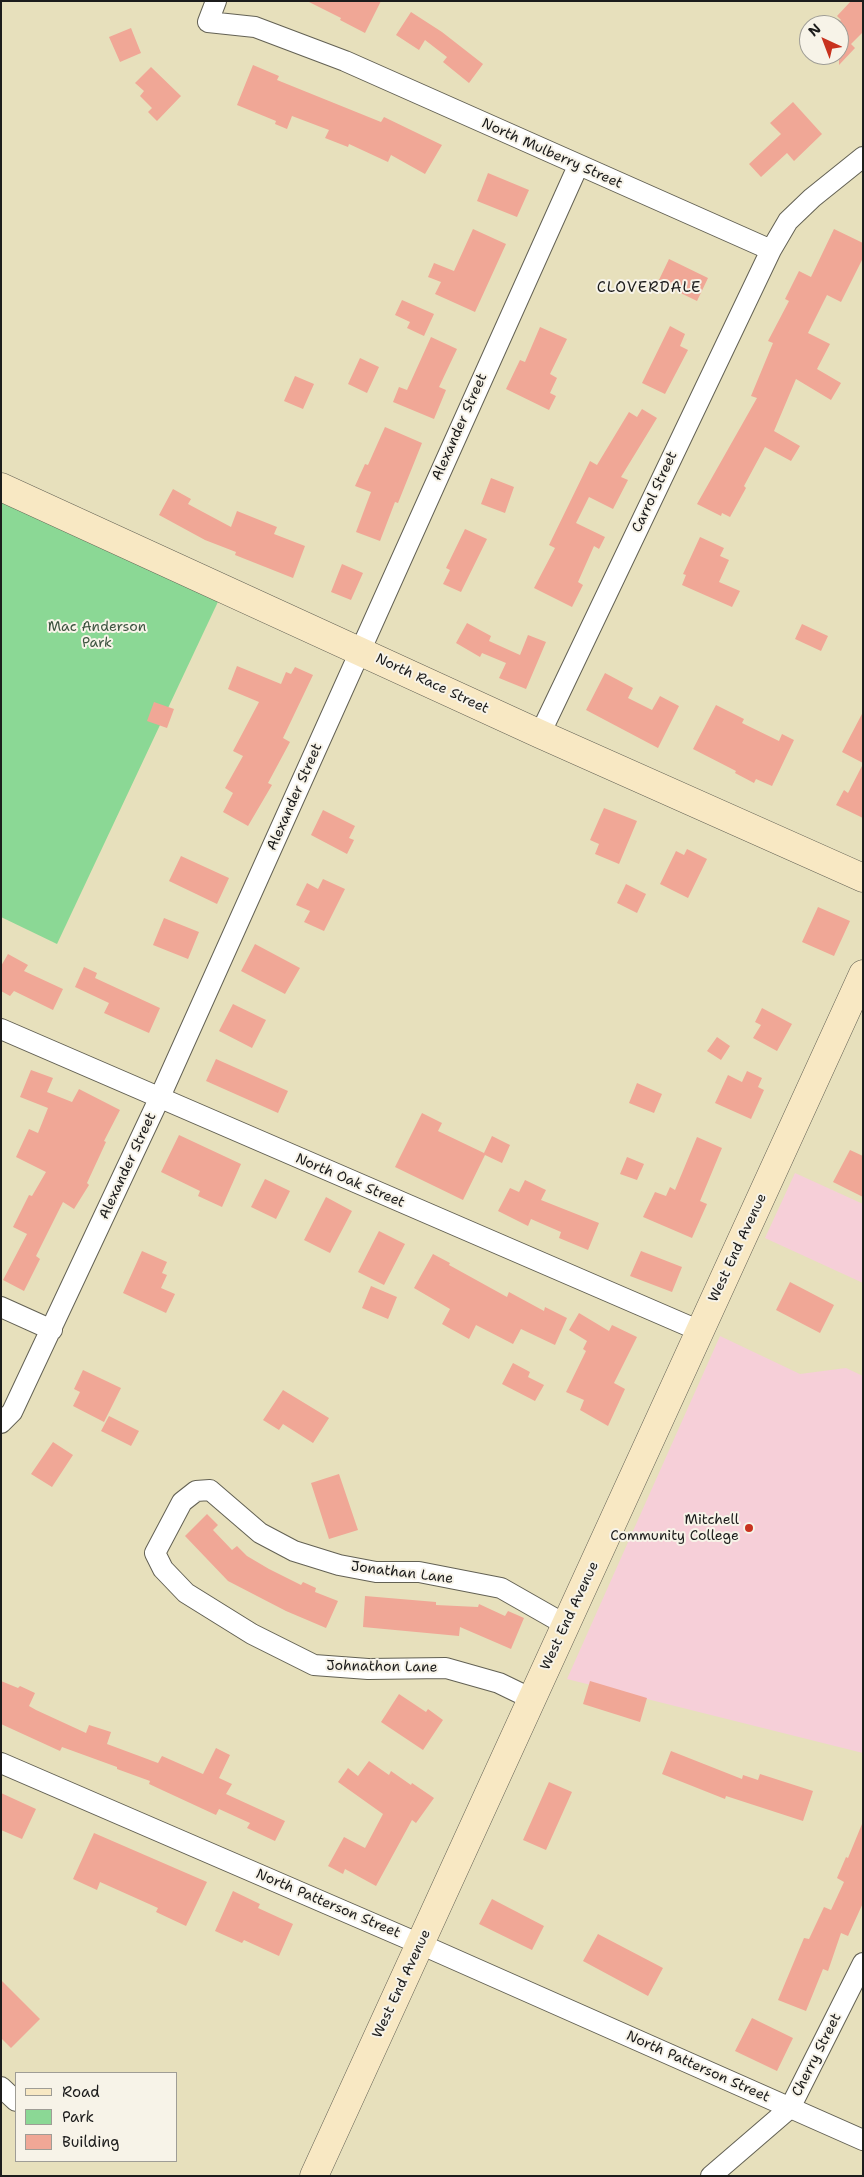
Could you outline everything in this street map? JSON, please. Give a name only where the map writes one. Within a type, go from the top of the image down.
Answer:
[{"type":"main road","name":"North Race Street","points":[[1,487],[540,734],[863,878]]},
{"type":"main road","name":"West End Avenue","points":[[320,2174],[420,1944],[863,974]]},
{"type":"street","name":"North Mulberry Street","points":[[216,1],[208,22],[255,27],[345,61],[771,250]]},
{"type":"street","points":[[771,250],[788,221],[812,198],[863,157]]},
{"type":"street","name":"Alexander Street","points":[[1,1422],[12,1412],[159,1099],[578,166]]},
{"type":"street","name":"Carrol Street","points":[[540,734],[771,250]]},
{"type":"street","name":"North Oak Street","points":[[1,1029],[159,1099],[700,1331]]},
{"type":"street","points":[[1,1307],[52,1330]]},
{"type":"street","name":"Jonathan Lane","points":[[211,1608],[186,1593],[163,1569],[155,1553],[182,1502],[196,1492],[210,1490],[260,1533],[294,1552],[339,1565],[376,1572],[419,1572],[501,1588],[566,1625]]},
{"type":"street","name":"Johnathon Lane","points":[[211,1608],[252,1634],[314,1665],[368,1669],[446,1668],[499,1683],[532,1699]]},
{"type":"street","name":"North Patterson Street","points":[[1,1764],[420,1944],[863,2140]]},
{"type":"street","name":"Cherry Street","points":[[711,2176],[790,2108],[863,1963]]},
{"type":"street","points":[[1,2086],[15,2100]]},
{"type":"shaded area","points":[[795,1173],[863,1204],[863,1283],[765,1238]]},
{"type":"shaded area","name":"Mitchell Community College","points":[[720,1336],[800,1374],[846,1368],[863,1376],[863,1753],[567,1679]]},
{"type":"green space","name":"Mac Anderson Park","points":[[1,486],[224,589],[57,944],[1,917]]},
{"type":"building","points":[[307,1],[381,1],[365,33],[340,20],[341,18]]},
{"type":"building","points":[[851,1],[863,1],[863,32],[851,44],[855,48],[849,54],[849,15],[838,15]]},
{"type":"building","points":[[411,12],[442,32],[483,64],[469,83],[443,62],[447,57],[425,40],[419,50],[396,35]]},
{"type":"building","points":[[131,28],[141,53],[120,62],[109,37]]},
{"type":"building","points":[[253,65],[279,76],[277,80],[381,122],[384,117],[442,145],[425,174],[391,155],[388,162],[349,144],[348,147],[325,138],[329,130],[292,116],[287,129],[275,124],[276,121],[237,105]]},
{"type":"building","points":[[151,67],[181,96],[157,121],[148,112],[152,108],[140,96],[144,91],[135,83]]},
{"type":"building","points":[[793,102],[822,134],[794,161],[787,153],[761,177],[749,164],[781,134],[770,123]]},
{"type":"building","points":[[488,173],[529,190],[517,217],[477,201]]},
{"type":"building","points":[[473,229],[506,244],[475,312],[435,294],[441,282],[428,277],[434,263],[454,271]]},
{"type":"building","points":[[834,229],[863,243],[863,258],[841,302],[827,295],[808,333],[830,344],[817,369],[841,383],[831,400],[796,379],[774,431],[800,446],[791,461],[765,447],[730,517],[722,513],[721,516],[697,504],[757,398],[751,396],[773,343],[768,341],[789,301],[785,299],[799,271],[811,277]]},
{"type":"building","points":[[669,259],[708,278],[697,301],[658,282]]},
{"type":"building","points":[[402,300],[434,314],[424,336],[407,328],[410,322],[395,315]]},
{"type":"building","points":[[670,326],[685,334],[680,346],[688,350],[665,394],[642,383]]},
{"type":"building","points":[[540,327],[567,339],[550,374],[557,378],[550,393],[556,396],[549,410],[506,389],[520,360],[525,362]]},
{"type":"building","points":[[431,337],[457,349],[439,387],[446,390],[434,419],[393,402],[399,387],[407,390]]},
{"type":"building","points":[[360,358],[379,367],[367,393],[348,384]]},
{"type":"building","points":[[295,376],[314,384],[303,409],[284,401]]},
{"type":"building","points":[[642,409],[657,418],[621,477],[628,480],[613,509],[589,497],[576,523],[605,537],[599,549],[594,546],[578,582],[583,585],[572,607],[534,588],[555,548],[549,545],[590,461],[597,465],[629,412],[637,417]]},
{"type":"building","points":[[385,427],[422,443],[398,503],[395,502],[380,541],[356,532],[371,492],[355,486],[365,464],[368,465]]},
{"type":"building","points":[[491,478],[514,487],[505,513],[481,504]]},
{"type":"building","points":[[173,489],[191,499],[188,504],[231,527],[237,511],[277,527],[274,534],[305,546],[293,578],[235,555],[236,552],[205,540],[159,515]]},
{"type":"building","points":[[465,529],[487,539],[461,592],[443,584],[450,570],[446,568]]},
{"type":"building","points":[[700,537],[724,548],[720,556],[729,560],[719,582],[740,591],[732,607],[682,585],[686,575],[683,574]]},
{"type":"building","points":[[342,564],[363,573],[351,600],[331,592]]},
{"type":"building","points":[[467,623],[491,636],[489,641],[520,655],[528,635],[546,642],[526,689],[499,678],[506,663],[482,653],[480,657],[456,643]]},
{"type":"building","points":[[802,624],[828,636],[821,651],[795,639]]},
{"type":"building","points":[[237,666],[281,684],[286,672],[291,674],[295,667],[313,675],[283,738],[290,742],[268,783],[272,785],[248,826],[223,812],[233,793],[225,788],[243,756],[233,751],[259,702],[228,689]]},
{"type":"building","points":[[605,673],[633,688],[628,698],[652,710],[660,696],[679,706],[658,748],[586,710]]},
{"type":"building","points":[[154,702],[174,709],[167,728],[147,721]]},
{"type":"building","points":[[716,705],[744,719],[742,723],[779,741],[782,734],[794,740],[772,786],[756,779],[754,783],[735,773],[736,771],[693,749]]},
{"type":"building","points":[[863,712],[863,763],[842,752]]},
{"type":"building","points":[[863,764],[863,818],[836,805],[844,790],[848,793]]},
{"type":"building","points":[[604,808],[637,821],[619,864],[595,854],[599,844],[590,840]]},
{"type":"building","points":[[323,810],[355,826],[349,838],[354,840],[347,854],[311,835]]},
{"type":"building","points":[[687,849],[707,859],[688,898],[660,884],[676,851],[684,855]]},
{"type":"building","points":[[181,856],[229,878],[217,904],[169,881]]},
{"type":"building","points":[[323,879],[345,889],[324,931],[304,922],[310,911],[296,905],[307,883],[318,889]]},
{"type":"building","points":[[626,884],[646,894],[637,913],[617,903]]},
{"type":"building","points":[[818,907],[850,921],[834,956],[802,942]]},
{"type":"building","points":[[164,918],[199,932],[188,959],[153,945]]},
{"type":"building","points":[[255,944],[300,968],[285,994],[241,971]]},
{"type":"building","points":[[8,954],[28,965],[24,971],[63,989],[53,1010],[14,991],[10,996],[1,991],[1,966]]},
{"type":"building","points":[[84,967],[97,973],[95,978],[160,1008],[149,1033],[104,1013],[109,1003],[75,987]]},
{"type":"building","points":[[233,1004],[266,1020],[252,1048],[219,1031]]},
{"type":"building","points":[[762,1008],[792,1024],[777,1051],[753,1038],[761,1025],[755,1022]]},
{"type":"building","points":[[717,1037],[730,1046],[721,1060],[707,1051]]},
{"type":"building","points":[[216,1059],[288,1091],[278,1113],[206,1081]]},
{"type":"building","points":[[31,1070],[53,1078],[47,1092],[72,1102],[79,1089],[120,1110],[104,1141],[106,1142],[87,1183],[89,1185],[74,1209],[63,1202],[36,1256],[40,1259],[24,1291],[3,1280],[27,1234],[13,1227],[29,1195],[32,1196],[46,1172],[16,1157],[29,1129],[38,1133],[48,1108],[20,1097]]},
{"type":"building","points":[[747,1071],[762,1078],[758,1087],[764,1090],[751,1119],[715,1103],[728,1075],[742,1082]]},
{"type":"building","points":[[637,1083],[662,1094],[654,1113],[629,1103]]},
{"type":"building","points":[[422,1113],[442,1123],[438,1131],[484,1153],[492,1136],[510,1145],[502,1163],[485,1155],[463,1200],[395,1167]]},
{"type":"building","points":[[179,1135],[241,1164],[222,1207],[198,1196],[200,1191],[161,1172]]},
{"type":"building","points":[[697,1137],[722,1148],[700,1201],[707,1204],[692,1238],[643,1217],[655,1192],[666,1196],[670,1187],[675,1190]]},
{"type":"building","points":[[850,1150],[863,1156],[863,1197],[833,1182]]},
{"type":"building","points":[[627,1157],[644,1164],[637,1180],[620,1174]]},
{"type":"building","points":[[265,1179],[290,1191],[276,1219],[251,1207]]},
{"type":"building","points":[[525,1180],[546,1190],[541,1200],[599,1223],[588,1250],[559,1238],[561,1232],[531,1219],[528,1226],[498,1211],[510,1188],[519,1192]]},
{"type":"building","points":[[326,1197],[352,1211],[330,1253],[304,1240]]},
{"type":"building","points":[[379,1231],[405,1244],[384,1285],[358,1272]]},
{"type":"building","points":[[142,1251],[167,1262],[162,1273],[167,1275],[161,1288],[175,1294],[166,1313],[123,1293]]},
{"type":"building","points":[[641,1251],[682,1267],[672,1292],[630,1276]]},
{"type":"building","points":[[433,1254],[507,1297],[509,1292],[544,1311],[545,1307],[567,1318],[555,1345],[521,1329],[513,1344],[476,1325],[469,1339],[442,1324],[450,1309],[414,1288]]},
{"type":"building","points":[[790,1282],[834,1305],[820,1333],[776,1310]]},
{"type":"building","points":[[371,1286],[397,1297],[388,1319],[362,1308]]},
{"type":"building","points":[[579,1313],[609,1331],[612,1325],[637,1337],[614,1383],[625,1389],[608,1426],[580,1410],[584,1400],[566,1392],[586,1351],[583,1349],[587,1341],[569,1330]]},
{"type":"building","points":[[513,1363],[530,1372],[528,1377],[544,1385],[535,1401],[502,1384]]},
{"type":"building","points":[[83,1370],[121,1388],[104,1422],[73,1406],[80,1392],[74,1389]]},
{"type":"building","points":[[283,1390],[329,1418],[313,1443],[283,1424],[279,1430],[263,1420]]},
{"type":"building","points":[[109,1416],[139,1431],[131,1446],[101,1431]]},
{"type":"building","points":[[53,1442],[73,1455],[52,1487],[31,1474]]},
{"type":"building","points":[[339,1474],[358,1530],[329,1539],[311,1483]]},
{"type":"building","points":[[207,1514],[218,1525],[213,1530],[232,1550],[237,1546],[247,1556],[269,1569],[301,1585],[303,1582],[316,1588],[315,1592],[338,1601],[326,1628],[286,1611],[228,1581],[185,1536]]},
{"type":"building","points":[[365,1596],[436,1602],[436,1605],[478,1607],[479,1604],[505,1616],[508,1611],[524,1618],[511,1649],[460,1627],[459,1636],[363,1627]]},
{"type":"building","points":[[1,1681],[18,1688],[20,1686],[35,1693],[29,1706],[36,1710],[86,1733],[89,1725],[111,1732],[107,1744],[158,1763],[162,1756],[203,1774],[216,1748],[230,1755],[219,1778],[232,1784],[226,1794],[285,1821],[275,1841],[247,1828],[250,1823],[219,1809],[216,1815],[149,1784],[150,1781],[117,1769],[117,1767],[62,1747],[60,1751],[1,1724]]},
{"type":"building","points":[[590,1681],[647,1698],[640,1722],[583,1704]]},
{"type":"building","points":[[399,1694],[426,1712],[428,1709],[443,1720],[423,1750],[381,1722]]},
{"type":"building","points":[[671,1751],[742,1779],[743,1775],[758,1780],[760,1774],[813,1791],[803,1821],[726,1796],[725,1799],[662,1774]]},
{"type":"building","points":[[369,1761],[389,1775],[391,1771],[434,1798],[416,1823],[412,1820],[376,1886],[345,1869],[343,1874],[328,1866],[344,1837],[365,1848],[383,1814],[338,1782],[348,1768],[358,1776]]},
{"type":"building","points":[[549,1782],[572,1792],[546,1850],[523,1840]]},
{"type":"building","points":[[1,1793],[36,1809],[22,1839],[1,1830]]},
{"type":"building","points":[[862,1824],[863,1903],[848,1936],[841,1933],[828,1971],[823,1969],[806,2011],[778,2000],[804,1938],[809,1939],[824,1907],[831,1910],[844,1882],[837,1878],[846,1857],[848,1858]]},
{"type":"building","points":[[94,1833],[207,1882],[186,1926],[156,1912],[158,1908],[100,1882],[97,1890],[73,1879]]},
{"type":"building","points":[[233,1891],[260,1904],[258,1908],[293,1924],[279,1956],[244,1940],[242,1943],[215,1931]]},
{"type":"building","points":[[492,1899],[544,1926],[532,1950],[479,1924]]},
{"type":"building","points":[[598,1934],[663,1968],[648,1996],[583,1961]]},
{"type":"building","points":[[1,1980],[40,2019],[11,2048],[1,2038]]},
{"type":"building","points":[[752,2018],[793,2038],[777,2071],[735,2051]]},
{"type":"place","name":"Mitchell Community College","points":[[749,1528]]},
{"type":"district","name":"CLOVERDALE","points":[[649,288]]}]
